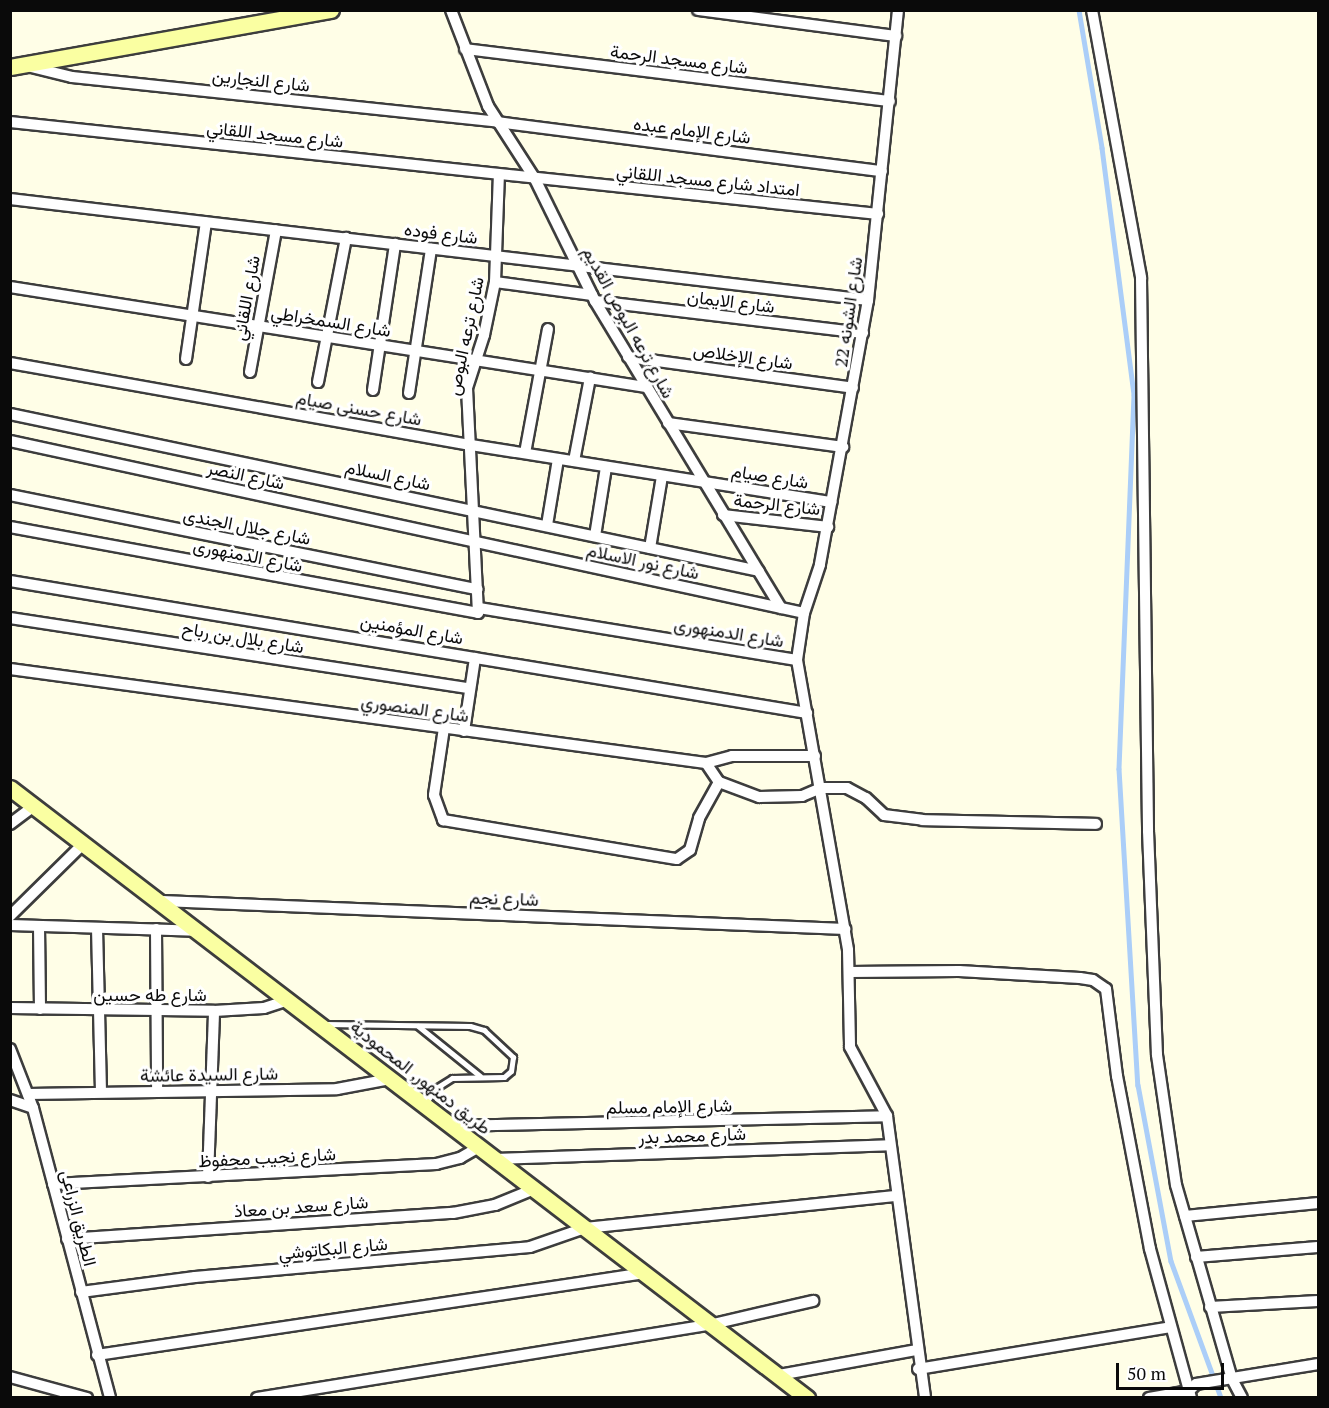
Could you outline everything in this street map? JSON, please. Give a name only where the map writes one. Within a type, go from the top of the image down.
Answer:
[{"type":"main road","points":[[17,66],[331,10]]},
{"type":"main road","name":"طريق دمنهور, المحمودية","points":[[10,788],[162,901],[390,1079],[807,1398]]},
{"type":"street","name":"شارع ترعه البوص القديم","points":[[451,10],[465,49],[497,122],[535,179],[593,298],[781,608]]},
{"type":"street","points":[[698,10],[896,36]]},
{"type":"street","name":"شارع الشونه 22","points":[[887,1116],[850,1047],[850,972],[845,929],[797,660],[804,613],[819,571],[863,333],[878,214],[898,10]]},
{"type":"street","points":[[1092,10],[1141,278],[1148,831],[1157,1055],[1176,1185],[1210,1306],[1227,1379],[1242,1398]]},
{"type":"street","name":"شارع مسجد الرحمة","points":[[465,49],[890,101]]},
{"type":"street","name":"شارع النجارين","points":[[17,66],[72,77],[497,122]]},
{"type":"street","name":"شارع مسجد اللقاني","points":[[10,122],[535,179]]},
{"type":"street","name":"شارع الإمام عبده","points":[[497,122],[882,171]]},
{"type":"street","name":"شارع ترعه البوص","points":[[479,610],[467,396],[495,282],[499,175]]},
{"type":"street","name":"امتداد شارع مسجد اللقاني","points":[[535,179],[878,214]]},
{"type":"street","name":"شارع فوده","points":[[10,199],[868,300]]},
{"type":"street","points":[[186,359],[206,222]]},
{"type":"street","name":"شارع اللقاني","points":[[250,372],[276,230]]},
{"type":"street","points":[[318,382],[346,238]]},
{"type":"street","points":[[373,390],[395,244]]},
{"type":"street","points":[[409,393],[431,249]]},
{"type":"street","points":[[495,282],[593,298]]},
{"type":"street","name":"شارع السمخراطي","points":[[10,287],[646,387]]},
{"type":"street","name":"شارع الايمان","points":[[593,298],[863,333]]},
{"type":"street","points":[[525,453],[548,329]]},
{"type":"street","name":"شارع الإخلاص","points":[[628,357],[854,388]]},
{"type":"street","name":"شارع حسنى صيام","points":[[10,363],[471,445],[703,482]]},
{"type":"street","points":[[574,461],[590,378]]},
{"type":"street","name":"شارع السلام","points":[[10,414],[474,509],[759,571]]},
{"type":"street","points":[[668,423],[843,447]]},
{"type":"street","name":"شارع النصر","points":[[10,441],[475,542]]},
{"type":"street","points":[[547,525],[558,459]]},
{"type":"street","points":[[595,536],[606,467]]},
{"type":"street","points":[[650,548],[662,476]]},
{"type":"street","name":"شارع صيام","points":[[703,482],[832,502]]},
{"type":"street","name":"شارع جلال الجندى","points":[[10,495],[477,589]]},
{"type":"street","name":"شارع الرحمة","points":[[723,515],[828,526]]},
{"type":"street","name":"شارع الدمنهورى","points":[[10,527],[479,610],[797,660]]},
{"type":"street","name":"شارع نور الاسلام","points":[[475,542],[804,613]]},
{"type":"street","name":"شارع المؤمنين","points":[[10,581],[807,713]]},
{"type":"street","name":"شارع بلال بن رباح","points":[[10,618],[470,688]]},
{"type":"street","points":[[464,731],[475,658]]},
{"type":"street","name":"شارع المنصوري","points":[[10,669],[706,763],[732,756],[814,756]]},
{"type":"street","points":[[444,728],[434,795],[443,820],[677,859],[690,850],[699,818],[719,782]]},
{"type":"street","points":[[706,763],[719,782],[759,797],[802,796],[820,788],[847,788],[866,798],[884,815],[913,819],[1096,824]]},
{"type":"street","points":[[10,824],[34,806]]},
{"type":"street","points":[[10,916],[84,843]]},
{"type":"street","name":"شارع نجم","points":[[162,901],[845,929]]},
{"type":"street","points":[[10,925],[200,931]]},
{"type":"street","points":[[39,926],[40,1009]]},
{"type":"street","points":[[97,928],[101,1092]]},
{"type":"street","points":[[156,929],[157,1092]]},
{"type":"street","points":[[850,972],[959,971],[1080,978],[1094,980],[1106,989],[1117,1076],[1150,1249],[1171,1327],[1192,1391]]},
{"type":"street","name":"شارع طه حسين","points":[[10,1008],[214,1011],[264,1008],[288,1000]]},
{"type":"street","points":[[208,1177],[214,1011]]},
{"type":"street","name":"الطريق الزراعى","points":[[10,1049],[33,1108],[110,1398]]},
{"type":"street","name":"شارع السيدة عائشة","points":[[28,1094],[337,1089],[390,1079]]},
{"type":"street","points":[[10,1100],[33,1108]]},
{"type":"street","points":[[887,1116],[918,1369],[925,1398]]},
{"type":"street","name":"شارع الإمام مسلم","points":[[451,1126],[887,1116]]},
{"type":"street","name":"شارع محمد بدر","points":[[495,1159],[890,1145]]},
{"type":"street","name":"شارع نجيب محفوظ","points":[[53,1184],[436,1164],[460,1158],[479,1147]]},
{"type":"street","name":"شارع سعد بن معاذ","points":[[67,1239],[453,1213],[495,1205],[534,1189]]},
{"type":"street","name":"شارع البكاتوشي","points":[[81,1292],[195,1277],[530,1247],[585,1228],[897,1196]]},
{"type":"street","points":[[1185,1216],[1318,1203]]},
{"type":"street","points":[[1196,1257],[1318,1247]]},
{"type":"street","points":[[97,1355],[645,1273]]},
{"type":"street","points":[[257,1398],[713,1324],[813,1301]]},
{"type":"street","points":[[1210,1306],[1318,1301]]},
{"type":"street","points":[[918,1369],[1171,1327]]},
{"type":"street","points":[[779,1375],[916,1350]]},
{"type":"street","points":[[1149,1398],[1192,1391],[1227,1379],[1318,1364]]},
{"type":"street","points":[[10,1377],[87,1398]]},
{"type":"lane","points":[[319,1024],[470,1026],[484,1030],[514,1062],[504,1077],[480,1076],[447,1080],[436,1088],[424,1105]]},
{"type":"lane","points":[[418,1026],[480,1076]]},
{"type":"waterway","points":[[1079,10],[1102,148],[1134,395],[1119,769],[1138,1085],[1171,1261],[1221,1398]]}]
